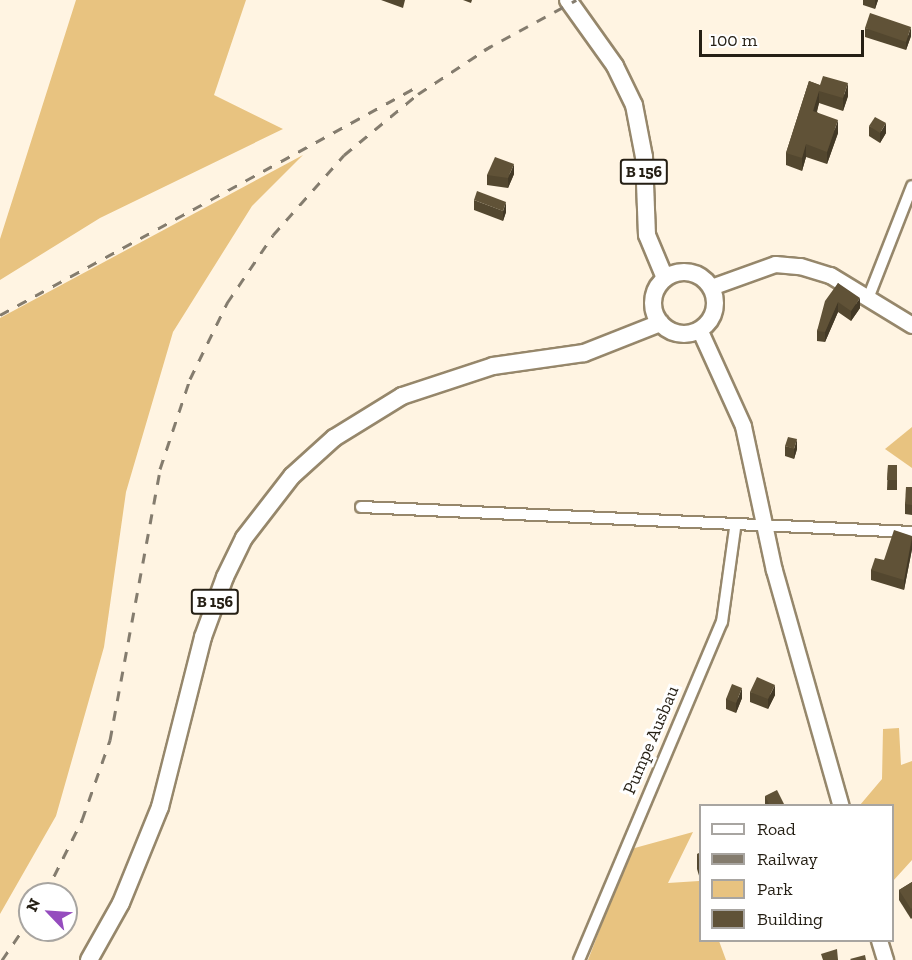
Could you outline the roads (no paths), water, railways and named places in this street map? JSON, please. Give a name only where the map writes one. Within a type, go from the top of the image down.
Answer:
[{"type":"main road","name":"B 156","points":[[568,0],[615,66],[634,105],[644,157],[647,235],[665,278]]},
{"type":"main road","points":[[690,273],[711,287],[713,315],[700,331],[677,334],[660,323],[655,295],[665,278],[690,273]]},
{"type":"main road","name":"B 156","points":[[89,960],[121,903],[160,807],[203,638],[225,577],[244,538],[292,476],[334,438],[402,396],[493,366],[584,353],[660,323]]},
{"type":"street","points":[[869,296],[912,186]]},
{"type":"street","points":[[711,287],[775,264],[800,266],[869,296],[912,325]]},
{"type":"street","points":[[700,331],[743,426],[765,530],[840,804]]},
{"type":"street","points":[[361,507],[765,530],[912,532]]},
{"type":"street","name":"Pumpe Ausbau","points":[[579,960],[722,622],[735,528]]},
{"type":"street","points":[[880,942],[885,960]]},
{"type":"railway","points":[[484,50],[576,0]]},
{"type":"railway","points":[[51,882],[82,820],[110,740],[160,469],[190,379],[227,303],[273,235],[344,155],[418,94],[491,46]]},
{"type":"railway","points":[[0,315],[416,87]]},
{"type":"railway","points":[[2,960],[18,937]]}]
